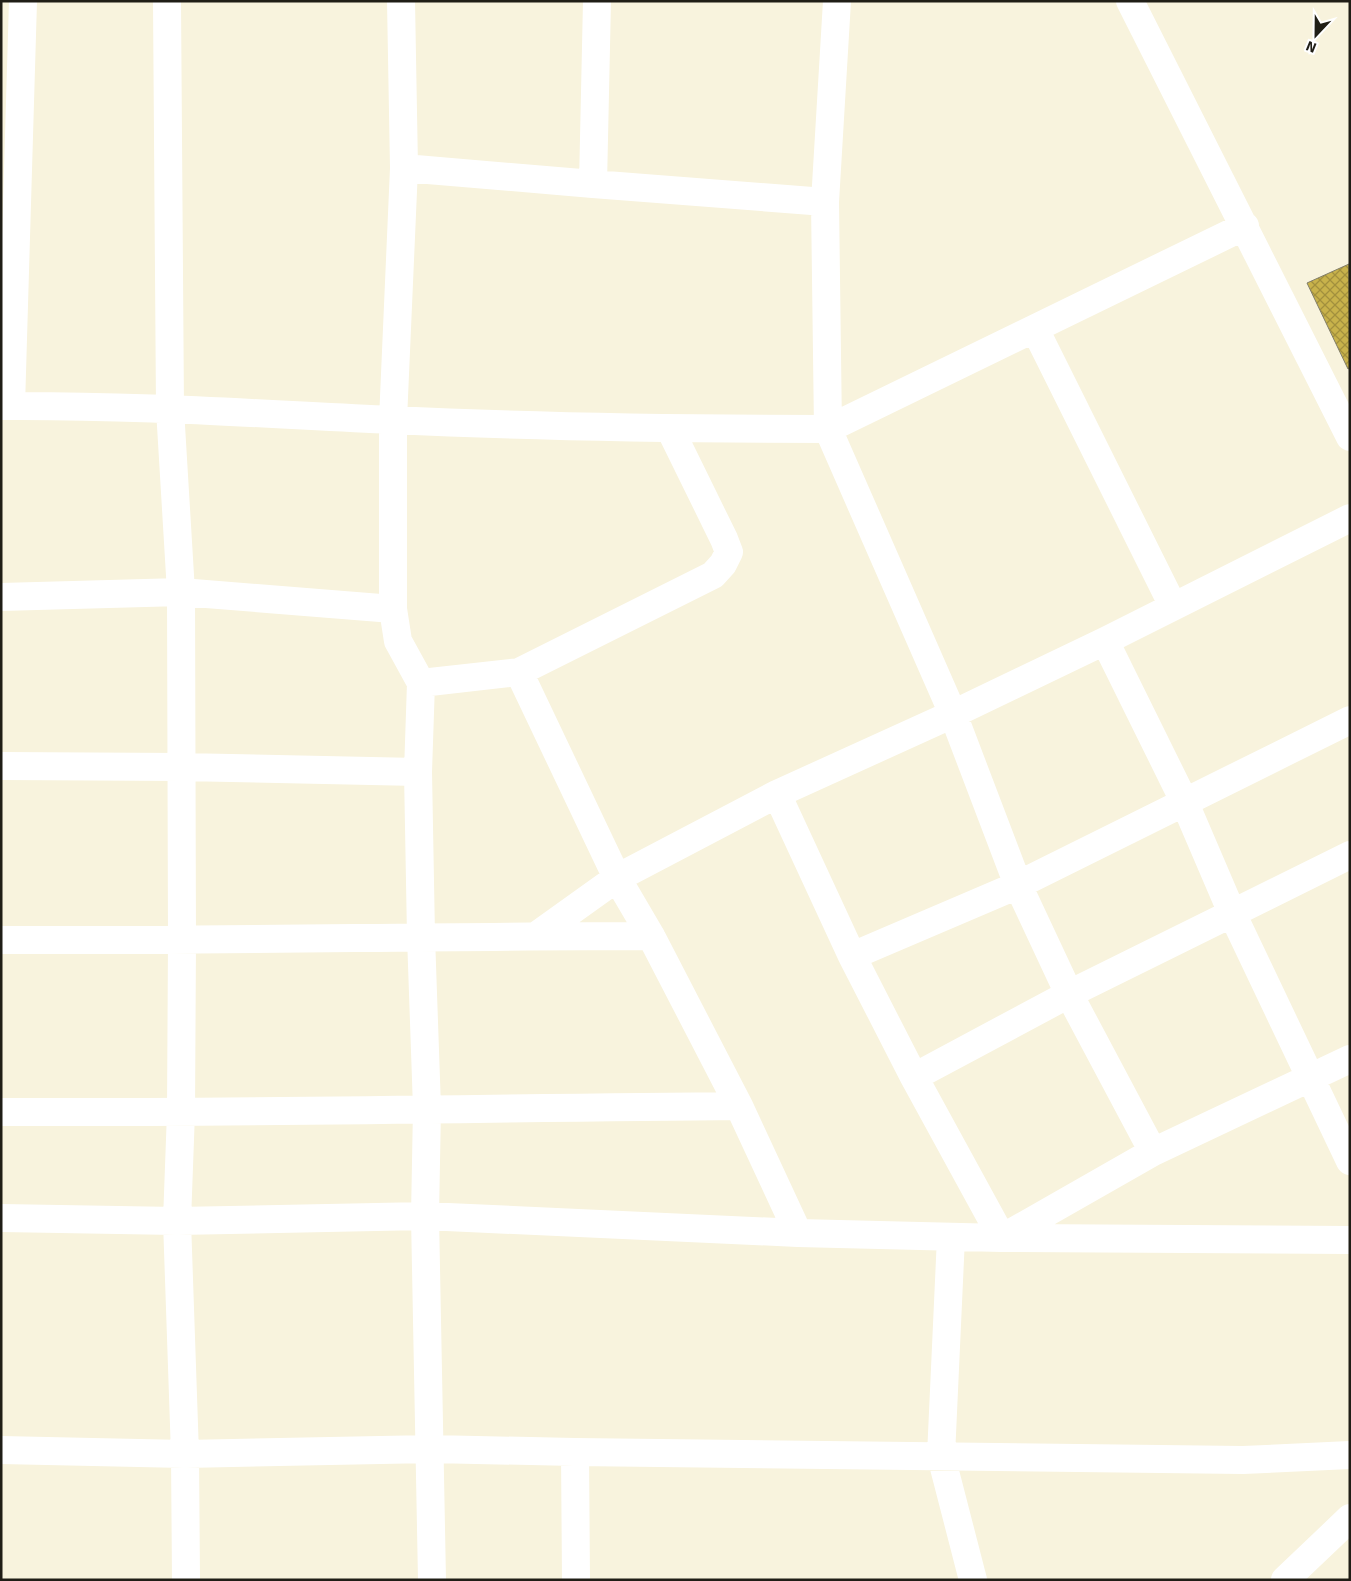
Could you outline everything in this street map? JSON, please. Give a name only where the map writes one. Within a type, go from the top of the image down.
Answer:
[{"type":"street","points":[[22,1],[6,406],[170,409],[393,420],[670,429],[828,429],[1245,226]]},
{"type":"street","points":[[167,1],[170,409],[181,592],[181,1112],[177,1221],[185,1454],[186,1580]]},
{"type":"street","points":[[401,1],[404,168],[393,420],[393,608],[398,642],[422,683],[418,772],[427,1108],[425,1216],[432,1580]]},
{"type":"street","points":[[593,184],[597,1]]},
{"type":"street","points":[[837,1],[825,202],[828,429],[953,714],[1018,885],[1069,994],[1154,1152]]},
{"type":"street","points":[[1130,1],[1350,437]]},
{"type":"street","points":[[404,168],[825,202]]},
{"type":"street","points":[[1034,329],[1173,606]]},
{"type":"street","points":[[422,683],[519,672],[713,575],[723,564],[729,552],[670,429]]},
{"type":"street","points":[[536,936],[617,878],[777,794],[953,714],[1350,518]]},
{"type":"street","points":[[1,598],[181,592],[393,608]]},
{"type":"street","points":[[1104,641],[1184,801],[1232,912],[1350,1161]]},
{"type":"street","points":[[519,672],[617,878],[651,936],[739,1106],[798,1233]]},
{"type":"street","points":[[852,956],[1018,885],[1350,720]]},
{"type":"street","points":[[1,766],[181,767],[418,772]]},
{"type":"street","points":[[777,794],[852,956],[914,1077],[1002,1238]]},
{"type":"street","points":[[914,1077],[1069,994],[1350,855]]},
{"type":"street","points":[[1,940],[182,941],[421,936],[651,936]]},
{"type":"street","points":[[1002,1238],[1154,1152],[1350,1059]]},
{"type":"street","points":[[1,1112],[739,1106]]},
{"type":"street","points":[[1,1218],[177,1221],[425,1216],[798,1233],[951,1237],[1350,1240]]},
{"type":"street","points":[[951,1237],[941,1456],[973,1580]]},
{"type":"street","points":[[1,1450],[185,1454],[430,1449],[1244,1460],[1350,1455]]},
{"type":"street","points":[[575,1452],[576,1580]]},
{"type":"street","points":[[1285,1580],[1350,1518]]},
{"type":"building","points":[[1349,264],[1350,368],[1348,369],[1307,283]]}]
